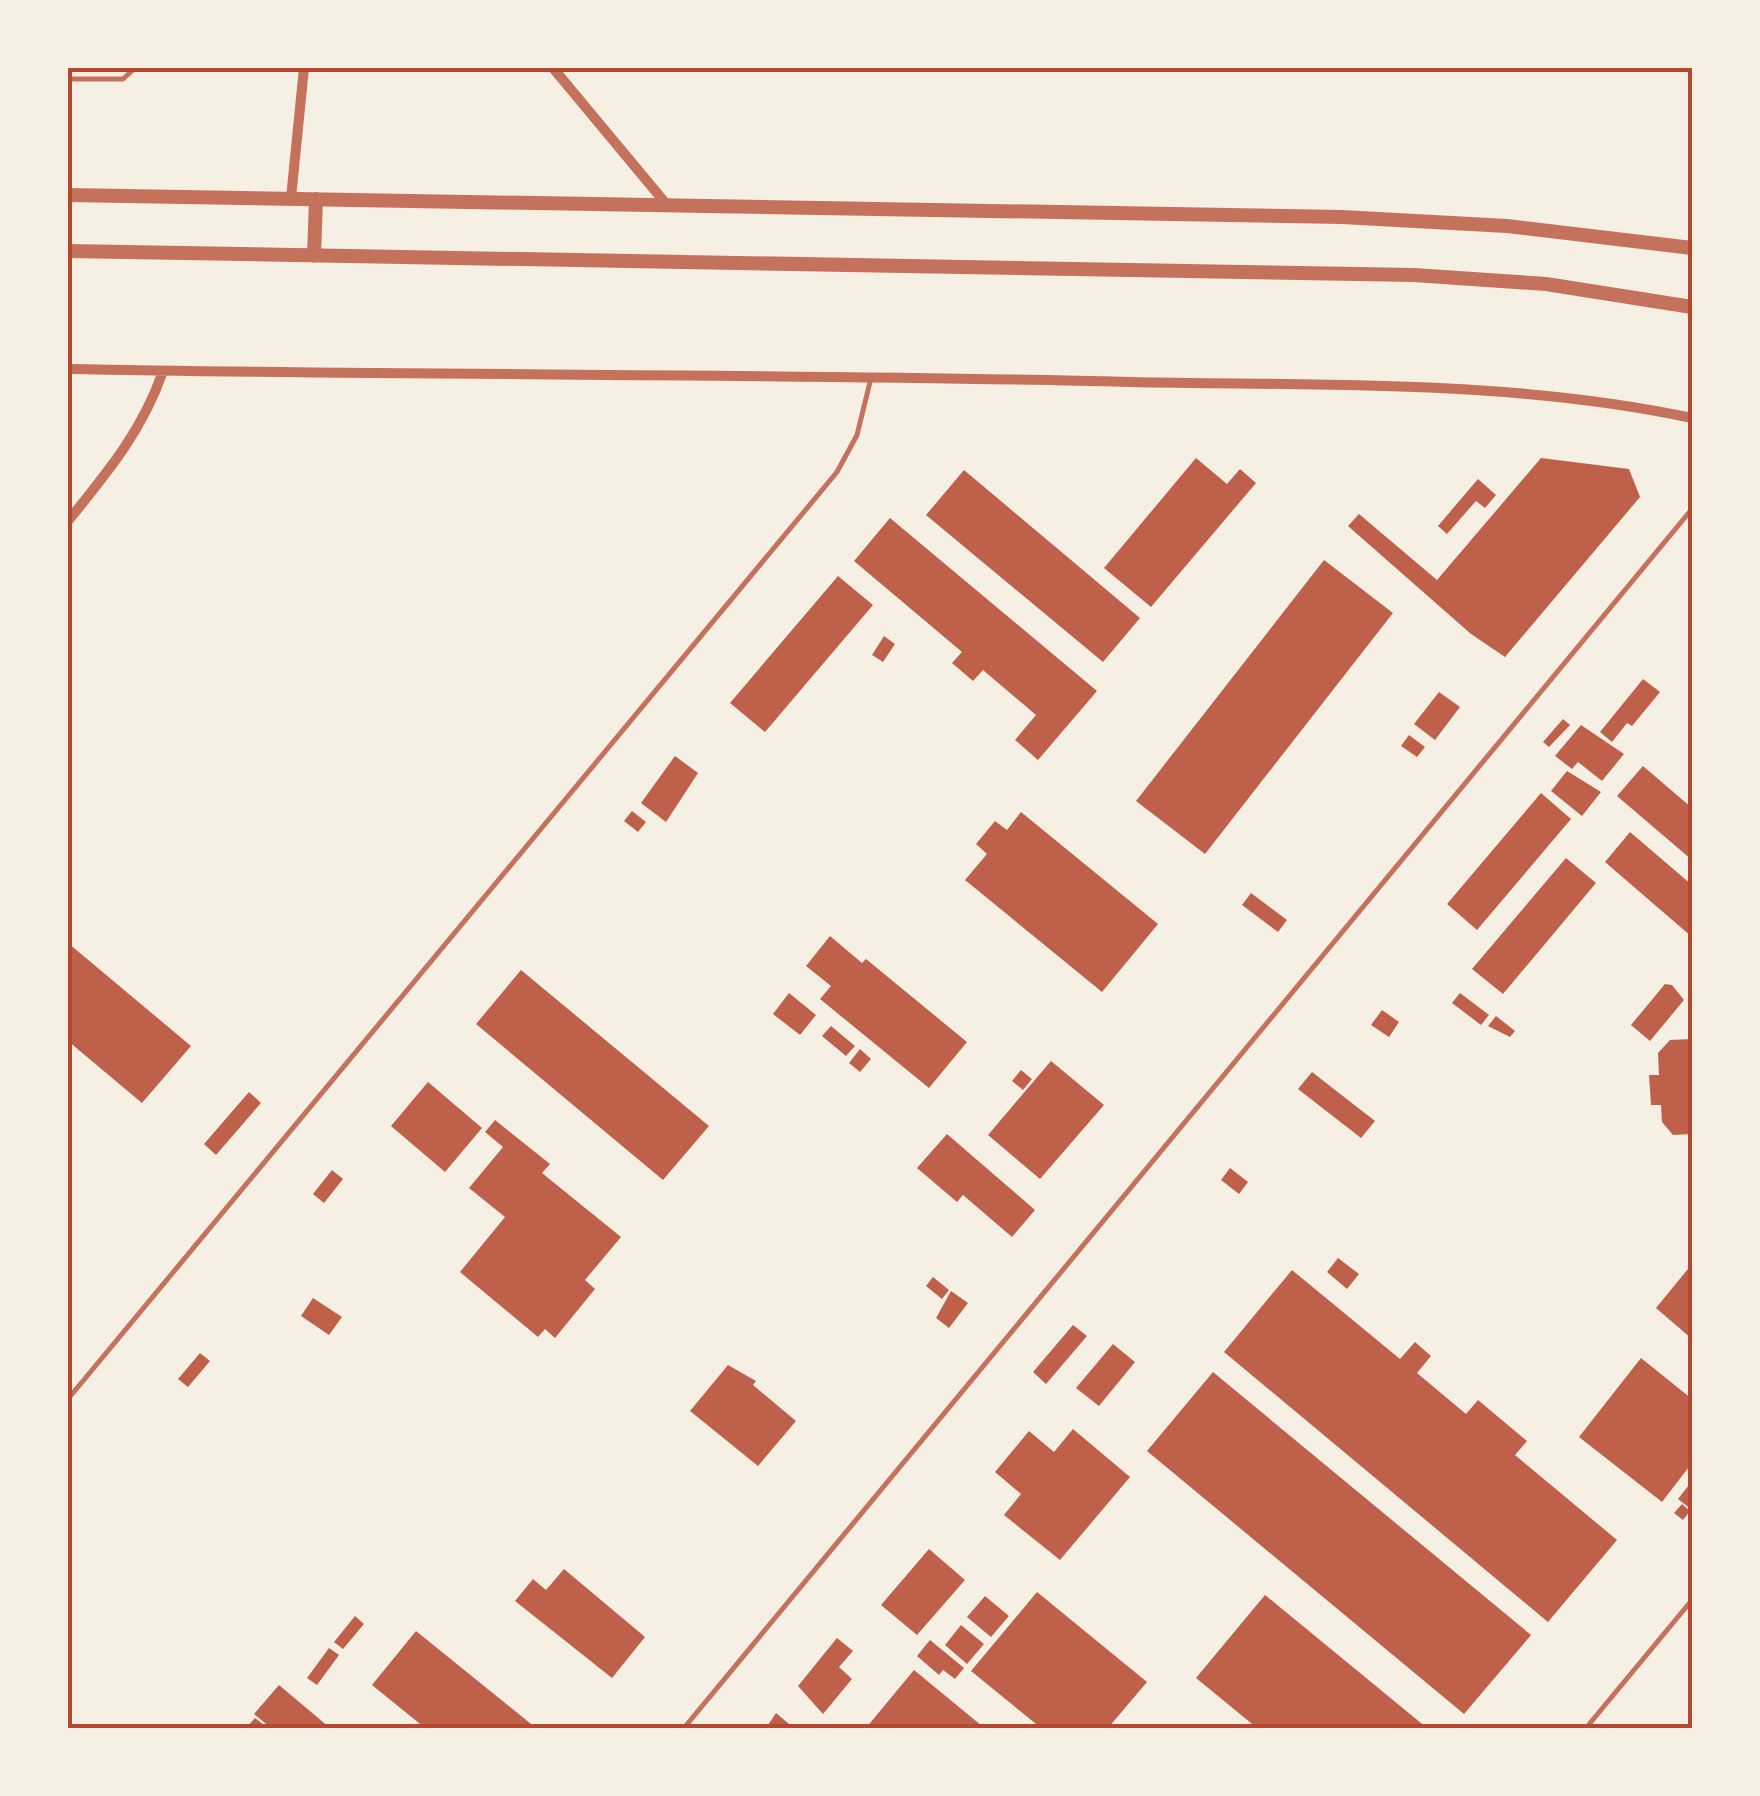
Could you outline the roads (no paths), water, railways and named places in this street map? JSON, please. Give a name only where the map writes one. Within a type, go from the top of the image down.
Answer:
[{"type":"street","points":[[291,198],[304,68]]},
{"type":"street","points":[[553,68],[667,205]]},
{"type":"street","points":[[68,195],[1425,220],[1590,234],[1692,248]]},
{"type":"street","points":[[314,256],[316,199]]},
{"type":"street","points":[[68,251],[1414,275],[1546,284],[1692,307]]},
{"type":"street","points":[[68,369],[872,375],[1450,390],[1585,401],[1692,418]]},
{"type":"street","points":[[68,521],[124,451],[163,371]]},
{"type":"lane","points":[[68,79],[123,80],[135,68]]},
{"type":"lane","points":[[68,1399],[837,472],[858,435],[872,375]]},
{"type":"lane","points":[[684,1728],[1692,508]]},
{"type":"lane","points":[[1586,1728],[1692,1600]]}]
